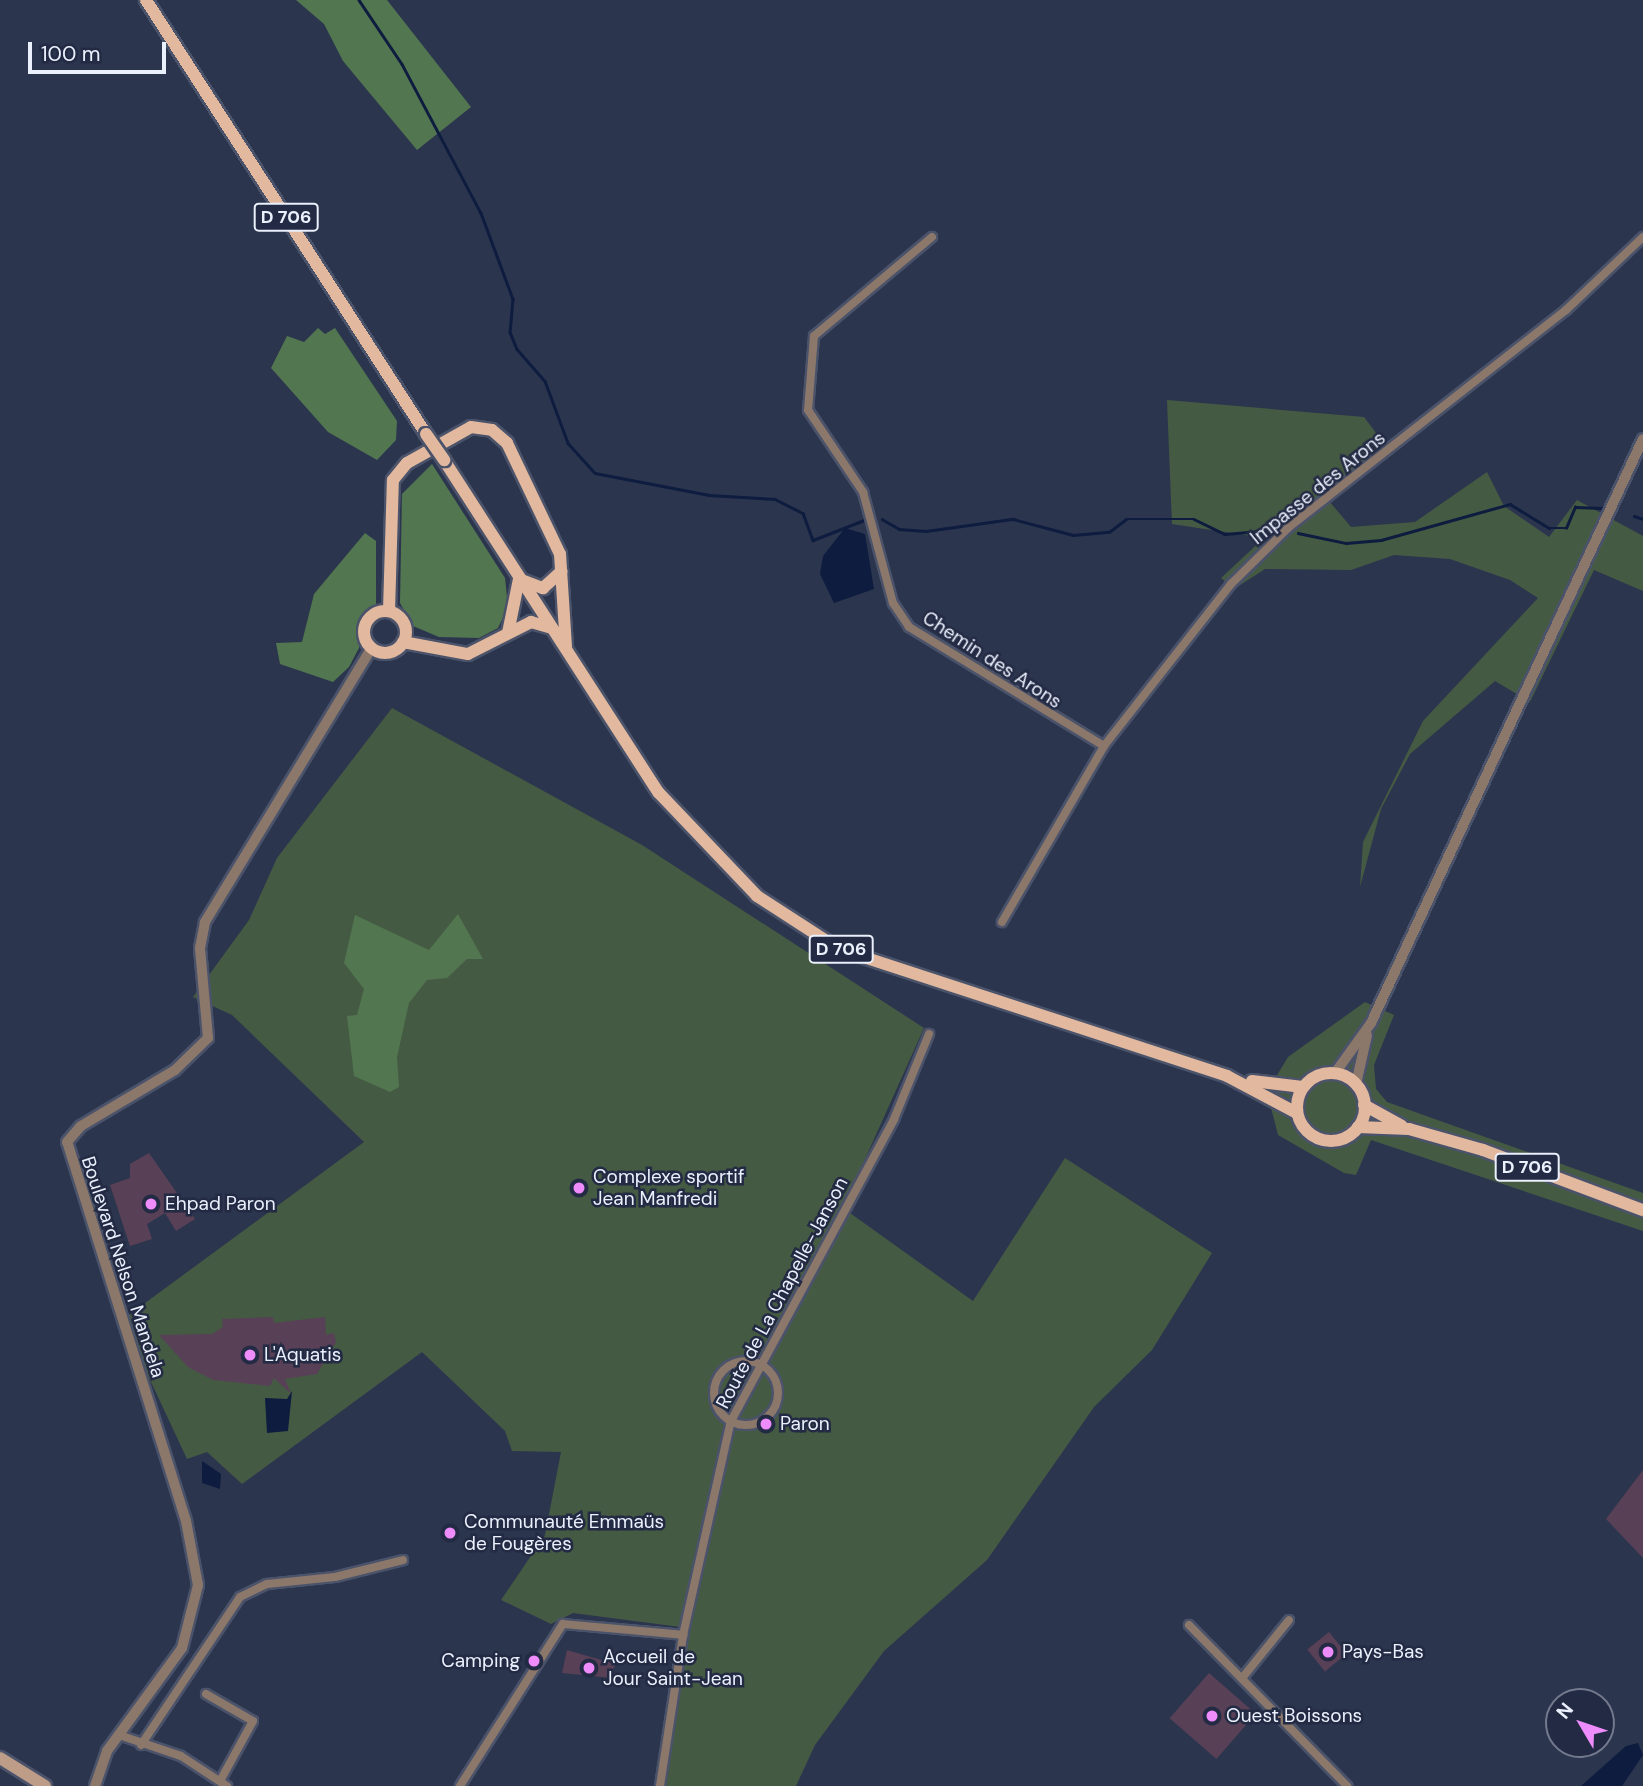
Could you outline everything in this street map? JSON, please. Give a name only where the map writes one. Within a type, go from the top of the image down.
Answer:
[{"type":"main road","name":"D 706","points":[[146,0],[549,627],[691,834],[796,924],[896,971],[1227,1076],[1303,1087]]},
{"type":"main road","points":[[389,611],[393,480],[407,463],[471,428],[492,430],[507,443],[560,554],[560,623],[568,654]]},
{"type":"main road","points":[[508,633],[519,579],[543,588],[562,571]]},
{"type":"main road","points":[[389,611],[404,623],[403,642],[392,652],[371,649],[365,623],[389,611]]},
{"type":"main road","points":[[403,642],[468,654],[531,622],[549,627]]},
{"type":"main road","points":[[1335,1073],[1356,1084],[1364,1105],[1358,1127],[1343,1138],[1320,1139],[1297,1113],[1303,1087],[1335,1073]]},
{"type":"main road","name":"D 706","points":[[1227,1076],[1297,1113]]},
{"type":"main road","name":"D 706","points":[[1364,1105],[1409,1129],[1643,1210]]},
{"type":"main road","name":"D 706","points":[[1358,1127],[1409,1129]]},
{"type":"main road","points":[[0,1758],[45,1786]]},
{"type":"main road","points":[[0,1768],[29,1786]]},
{"type":"street","name":"Chemin des Arons","points":[[932,237],[814,336],[808,410],[863,492],[893,603],[909,627],[1104,746]]},
{"type":"street","name":"Impasse des Arons","points":[[1002,922],[1104,746],[1231,584],[1288,528],[1566,310],[1643,237]]},
{"type":"street","points":[[1335,1073],[1371,1023],[1643,439]]},
{"type":"street","name":"Boulevard Nelson Mandela","points":[[119,1735],[182,1648],[198,1585],[186,1521],[67,1142],[81,1126],[175,1070],[208,1038],[200,948],[205,922],[371,649]]},
{"type":"street","points":[[1356,1084],[1371,1023]]},
{"type":"street","name":"Route de La Chapelle-Janson","points":[[660,1786],[683,1635],[731,1422],[894,1119],[929,1034]]},
{"type":"street","points":[[740,1362],[761,1365],[778,1389],[774,1409],[760,1422],[731,1422],[714,1394],[721,1373],[740,1362]]},
{"type":"street","points":[[141,1745],[240,1597],[267,1584],[335,1577],[402,1560]]},
{"type":"street","points":[[1243,1677],[1289,1620]]},
{"type":"street","points":[[460,1786],[563,1624],[683,1635]]},
{"type":"street","points":[[1189,1625],[1243,1677],[1347,1786]]},
{"type":"street","points":[[96,1786],[119,1735],[141,1745],[181,1756],[223,1784],[254,1721],[206,1695]]},
{"type":"green space","points":[[296,0],[387,0],[471,107],[417,150],[343,61],[324,24]]},
{"type":"green space","points":[[318,328],[325,334],[335,328],[397,421],[396,440],[377,460],[328,432],[271,368],[287,336],[304,342]]},
{"type":"green space","points":[[1167,400],[1364,417],[1385,445],[1323,494],[1351,527],[1415,522],[1487,472],[1504,506],[1549,537],[1577,500],[1643,536],[1643,591],[1594,570],[1530,702],[1495,681],[1410,754],[1381,809],[1360,887],[1363,842],[1423,721],[1538,598],[1510,580],[1450,559],[1394,555],[1351,570],[1265,569],[1234,589],[1221,578],[1264,538],[1172,524]]},
{"type":"green space","points":[[432,464],[505,578],[508,607],[498,628],[479,638],[439,637],[413,626],[400,603],[402,494]]},
{"type":"green space","points":[[365,533],[376,541],[376,607],[359,625],[359,648],[349,667],[333,682],[280,664],[276,643],[302,642],[314,594]]},
{"type":"green space","name":"Complexe sportif Jean Manfredi","points":[[392,708],[642,845],[924,1028],[843,1208],[973,1301],[1065,1158],[1212,1253],[1152,1350],[1094,1407],[987,1560],[884,1651],[815,1745],[796,1786],[664,1786],[688,1628],[573,1613],[551,1624],[501,1600],[545,1535],[561,1452],[512,1451],[505,1431],[422,1352],[242,1484],[207,1452],[187,1459],[122,1320],[364,1142],[232,1015],[193,997],[249,920],[277,858]]},
{"type":"green space","points":[[458,914],[483,959],[467,959],[447,978],[427,980],[409,1003],[397,1057],[399,1087],[390,1092],[354,1076],[347,1016],[357,1015],[364,989],[344,963],[355,915],[429,950]]},
{"type":"green space","points":[[1365,1002],[1394,1015],[1374,1065],[1376,1089],[1387,1102],[1643,1193],[1643,1231],[1371,1140],[1356,1175],[1344,1173],[1278,1135],[1267,1092],[1288,1057]]},
{"type":"water","points":[[845,528],[865,534],[874,589],[834,603],[820,574],[823,556]]},
{"type":"water","points":[[292,1391],[288,1431],[267,1433],[265,1398],[287,1399]]},
{"type":"water","points":[[202,1461],[221,1474],[220,1489],[202,1483]]},
{"type":"water","points":[[1638,1743],[1643,1755],[1622,1786],[1581,1786],[1615,1758],[1626,1746]]},
{"type":"building","name":"Ehpad Paron","points":[[149,1153],[195,1219],[176,1231],[165,1213],[147,1224],[152,1239],[130,1246],[110,1185],[130,1178],[130,1164]]},
{"type":"building","name":"L'Aquatis","points":[[273,1317],[274,1323],[325,1317],[326,1335],[334,1333],[336,1342],[317,1374],[285,1379],[291,1394],[274,1378],[270,1386],[213,1380],[188,1367],[159,1335],[212,1334],[223,1327],[222,1319]]},
{"type":"building","points":[[1643,1470],[1643,1558],[1606,1519]]},
{"type":"building","name":"Pays-Bas","points":[[1329,1632],[1347,1654],[1325,1671],[1307,1650]]},
{"type":"building","name":"Accueil de Jour Saint-Jean","points":[[567,1650],[615,1664],[612,1678],[562,1673]]},
{"type":"building","name":"Ouest Boissons","points":[[1209,1673],[1256,1714],[1216,1759],[1170,1718]]},
{"type":"waterway","points":[[359,0],[402,64],[481,213],[513,299],[510,332],[517,349],[545,381],[568,443],[595,473],[709,495],[775,499],[803,513],[813,540],[864,520]]},
{"type":"waterway","points":[[1298,533],[1346,543],[1381,540],[1510,504],[1549,528],[1566,528],[1575,507],[1603,508]]},
{"type":"waterway","points":[[1634,516],[1643,519]]},
{"type":"waterway","points":[[882,519],[899,529],[926,531],[1013,519],[1073,535],[1109,532],[1126,519],[1194,519],[1225,534],[1272,530]]},
{"type":"place","name":"Complexe sportif Jean Manfredi","points":[[579,1188]]},
{"type":"place","name":"Ehpad Paron","points":[[151,1204]]},
{"type":"place","name":"L'Aquatis","points":[[250,1355]]},
{"type":"place","name":"Paron","points":[[766,1424]]},
{"type":"place","name":"Communauté Emmaüs de Fougères","points":[[450,1533]]},
{"type":"place","name":"Pays-Bas","points":[[1328,1652]]},
{"type":"place","name":"Camping","points":[[534,1661]]},
{"type":"place","name":"Accueil de Jour Saint-Jean","points":[[589,1668]]},
{"type":"place","name":"Ouest Boissons","points":[[1212,1716]]}]
